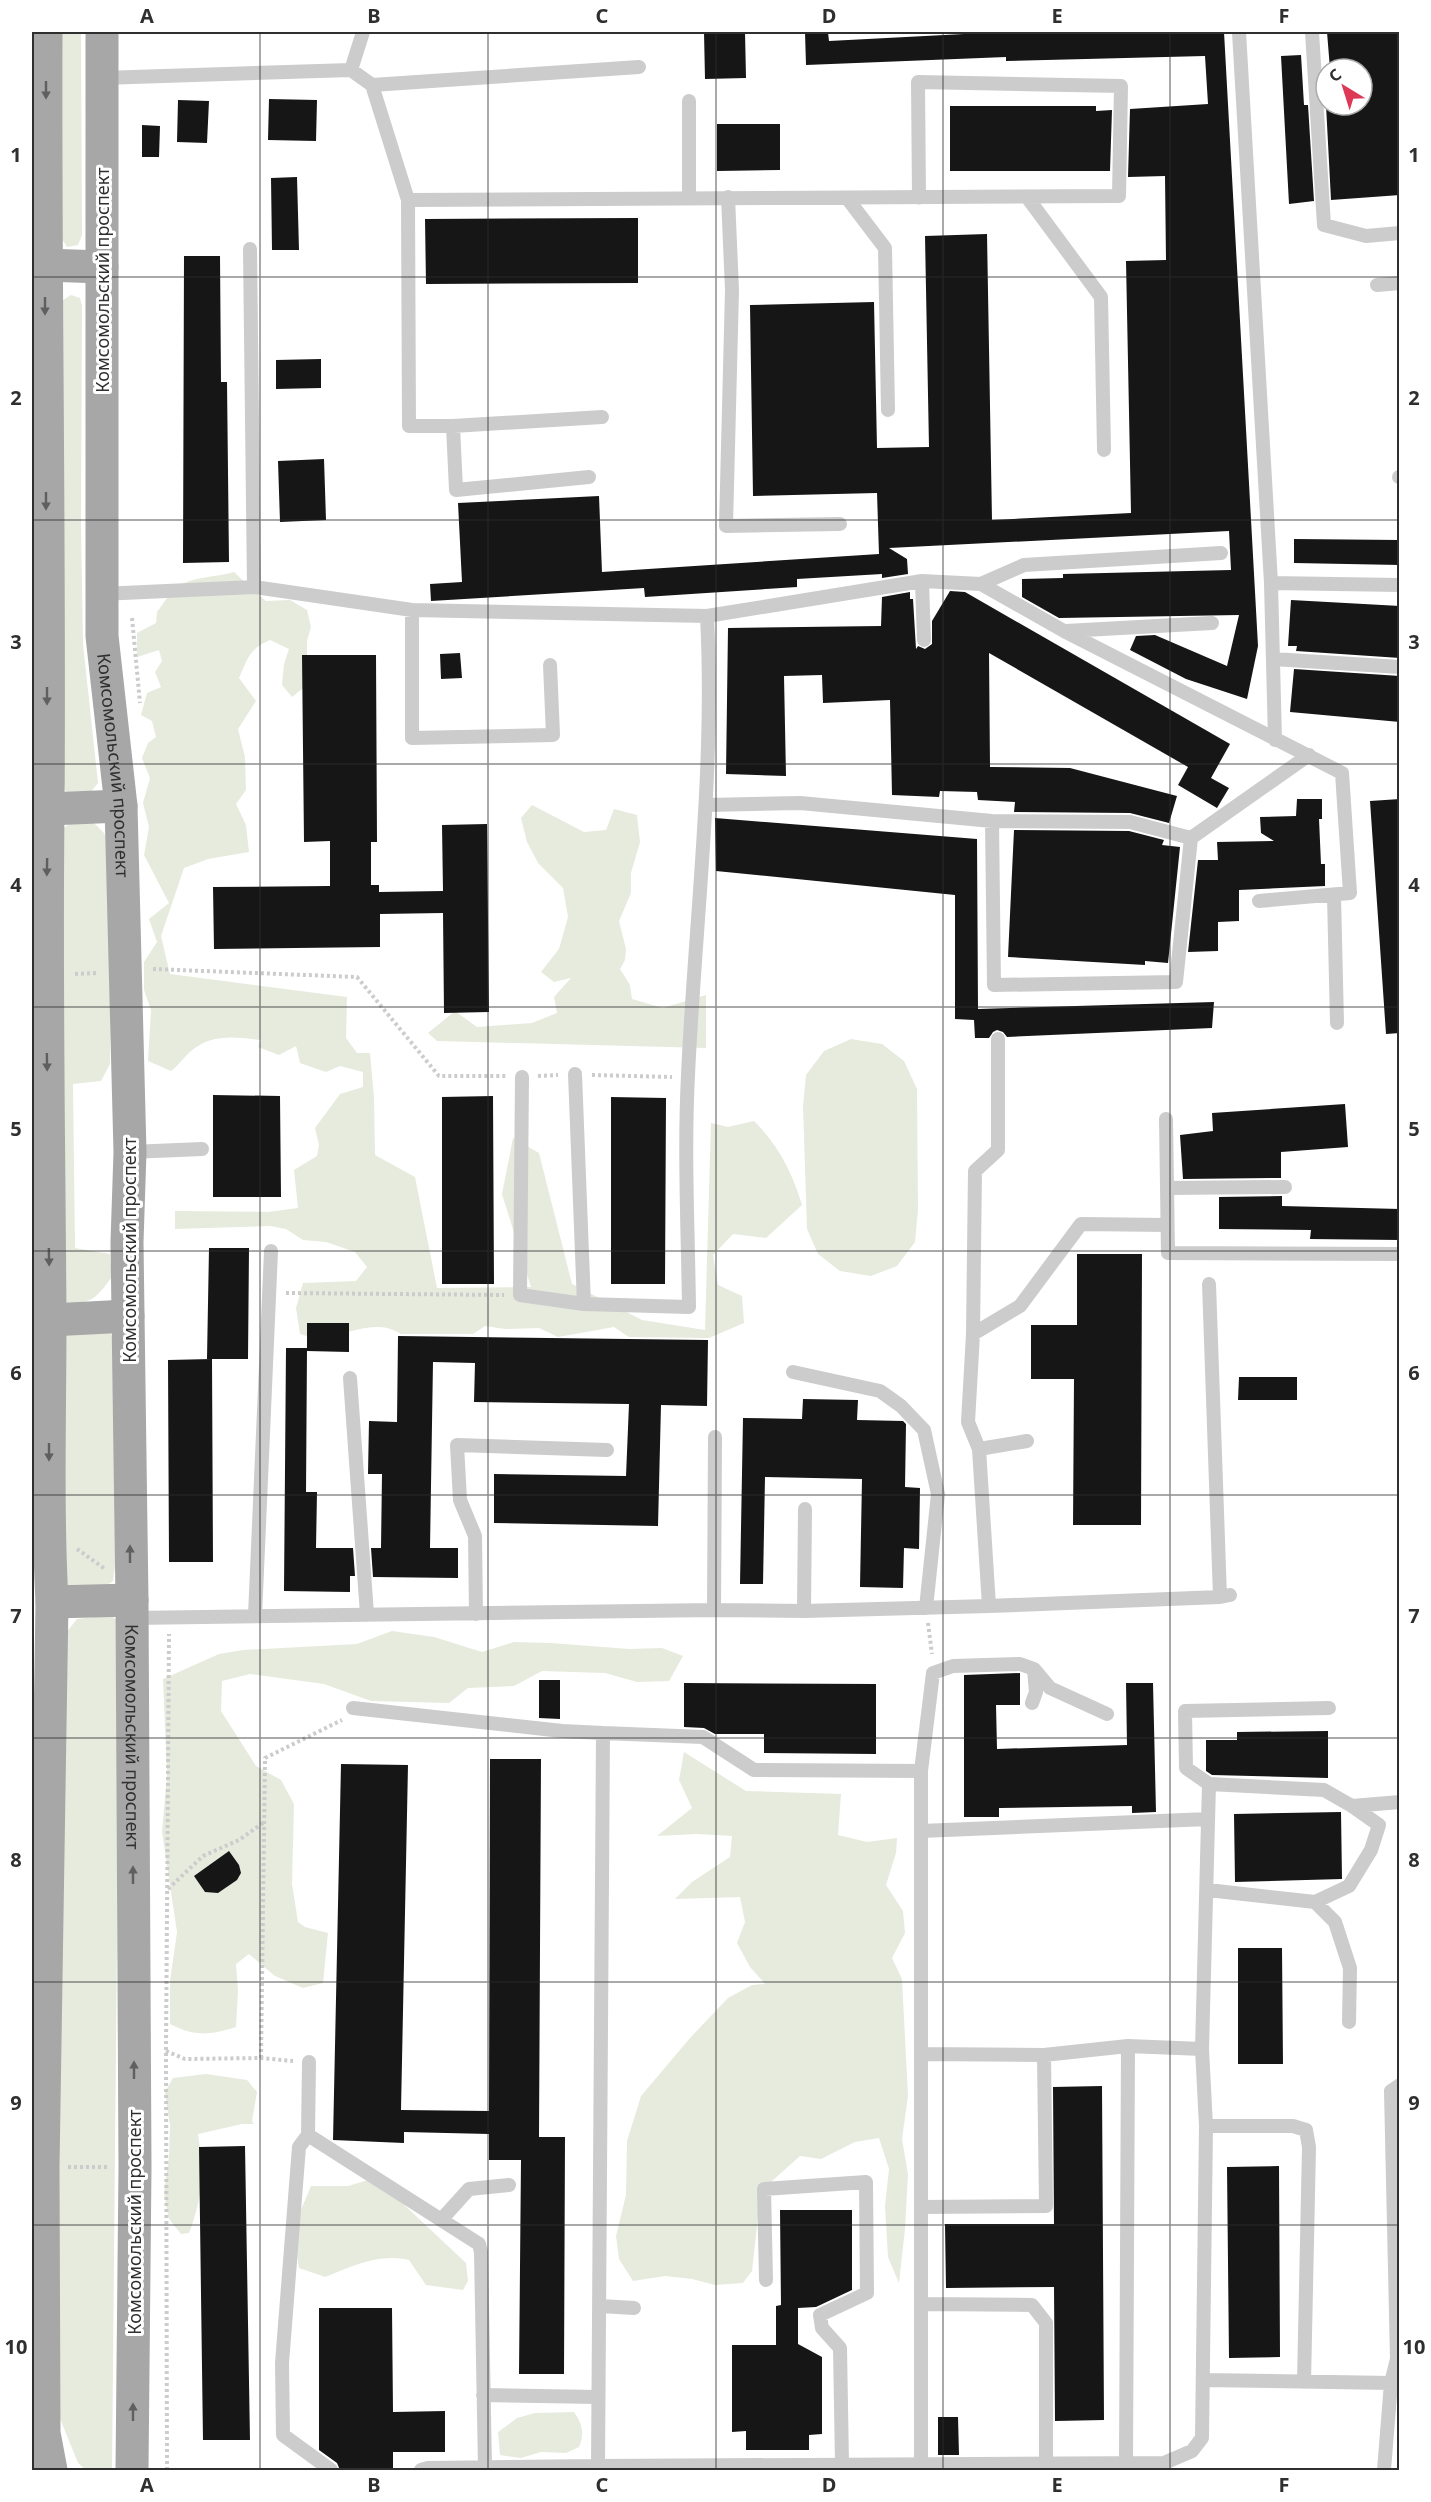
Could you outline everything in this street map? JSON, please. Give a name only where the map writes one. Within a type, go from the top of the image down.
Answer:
[{"type":"main road","points":[[46,32],[38,265],[48,809],[41,1320],[43,1538],[52,1602],[43,2167],[44,2433],[51,2470]]},
{"type":"main road","name":"Комсомольский проспект","points":[[102,32],[101,594],[102,636],[121,806],[130,1152],[127,1242],[131,1599],[150,2165],[132,2470]]},
{"type":"main road","points":[[38,265],[102,267]]},
{"type":"main road","points":[[48,809],[121,806]]},
{"type":"main road","points":[[41,1320],[128,1316]]},
{"type":"main road","points":[[52,1602],[131,1599]]},
{"type":"lane","points":[[351,70],[363,32]]},
{"type":"lane","points":[[1239,32],[1271,583],[1275,740]]},
{"type":"lane","points":[[1312,32],[1324,225],[1366,236],[1400,233]]},
{"type":"lane","points":[[372,85],[639,67]]},
{"type":"lane","points":[[102,78],[351,70],[372,85],[408,200],[409,426],[453,426],[602,417]]},
{"type":"lane","points":[[408,200],[728,197],[919,198],[1119,196],[1121,86],[918,82],[919,198]]},
{"type":"lane","points":[[689,100],[689,198]]},
{"type":"lane","points":[[728,197],[732,290],[726,526],[840,524]]},
{"type":"lane","points":[[1027,197],[1101,297],[1104,450]]},
{"type":"lane","points":[[847,198],[885,248],[888,410]]},
{"type":"lane","points":[[250,249],[254,587]]},
{"type":"lane","points":[[1377,285],[1400,283]]},
{"type":"lane","points":[[453,426],[456,490],[589,477]]},
{"type":"lane","points":[[981,584],[1024,565],[1221,553]]},
{"type":"lane","points":[[101,594],[254,587],[412,610],[707,616],[922,581],[981,584],[1064,631],[1342,773],[1350,893],[1259,901]]},
{"type":"lane","points":[[922,581],[924,640]]},
{"type":"lane","points":[[1271,583],[1400,585]]},
{"type":"lane","points":[[412,610],[412,738],[553,735],[550,665]]},
{"type":"lane","points":[[522,1077],[520,1295],[584,1304],[689,1307],[687,1077],[706,805],[707,616]]},
{"type":"lane","points":[[1064,631],[1212,623]]},
{"type":"lane","points":[[1273,659],[1400,667]]},
{"type":"lane","points":[[992,821],[994,985],[1176,982],[1191,838],[1309,755]]},
{"type":"lane","points":[[706,805],[800,803],[992,821],[1130,822],[1191,838]]},
{"type":"lane","points":[[1334,896],[1337,1023]]},
{"type":"lane","points":[[989,1606],[979,1449],[968,1422],[975,1171],[998,1150],[998,1039]]},
{"type":"lane","points":[[575,1074],[584,1304]]},
{"type":"lane","points":[[1166,1119],[1168,1253],[1400,1254]]},
{"type":"lane","points":[[130,1152],[202,1149]]},
{"type":"lane","points":[[1168,1188],[1285,1187]]},
{"type":"lane","points":[[972,1334],[1020,1306],[1081,1224],[1167,1225]]},
{"type":"lane","points":[[255,1616],[271,1251]]},
{"type":"lane","points":[[131,1599],[255,1616],[714,1610],[804,1611],[1225,1596],[1209,1284]]},
{"type":"lane","points":[[793,1372],[880,1391],[901,1406],[924,1430],[938,1494],[926,1608]]},
{"type":"lane","points":[[350,1378],[367,1614]]},
{"type":"lane","points":[[714,1610],[715,1437]]},
{"type":"lane","points":[[979,1449],[1027,1441]]},
{"type":"lane","points":[[476,1614],[475,1536],[460,1500],[458,1445],[607,1450]]},
{"type":"lane","points":[[804,1611],[805,1509]]},
{"type":"lane","points":[[921,2463],[921,1771],[933,1673],[953,1666],[1020,1664],[1034,1669],[1050,1688],[1107,1714]]},
{"type":"lane","points":[[1032,1703],[1036,1692],[1034,1669]]},
{"type":"lane","points":[[353,1708],[562,1731],[703,1737],[754,1770],[921,1771]]},
{"type":"lane","points":[[1208,1890],[1316,1902],[1348,1886],[1371,1850],[1379,1826],[1352,1806],[1324,1790],[1209,1784],[1186,1768],[1185,1711],[1329,1708]]},
{"type":"lane","points":[[597,2468],[603,1733]]},
{"type":"lane","points":[[421,2470],[485,2467],[597,2468],[842,2463],[1164,2463],[1192,2451],[1203,2438],[1206,2126],[1202,2049],[1209,1784]]},
{"type":"lane","points":[[1352,1806],[1400,1802]]},
{"type":"lane","points":[[921,1831],[1208,1819]]},
{"type":"lane","points":[[1316,1902],[1335,1922],[1350,1968],[1349,2022]]},
{"type":"lane","points":[[922,2054],[1044,2055],[1128,2046],[1202,2049]]},
{"type":"lane","points":[[1126,2463],[1128,2046]]},
{"type":"lane","points":[[921,2207],[1046,2206],[1044,2055]]},
{"type":"lane","points":[[309,2062],[308,2135],[299,2147],[282,2363],[283,2435],[331,2470]]},
{"type":"lane","points":[[1384,2470],[1391,2383],[1398,2359],[1391,2091],[1400,2085]]},
{"type":"lane","points":[[1206,2126],[1293,2126],[1306,2130],[1309,2147],[1304,2382]]},
{"type":"lane","points":[[308,2135],[479,2244],[482,2252],[485,2467]]},
{"type":"lane","points":[[766,2280],[764,2189],[866,2182],[867,2293],[820,2315],[822,2328],[840,2348],[842,2463]]},
{"type":"lane","points":[[441,2220],[469,2189],[509,2185]]},
{"type":"lane","points":[[921,2304],[1032,2305],[1046,2323],[1046,2463]]},
{"type":"lane","points":[[600,2307],[634,2308]]},
{"type":"lane","points":[[1203,2380],[1391,2383]]},
{"type":"lane","points":[[483,2395],[598,2397]]},
{"type":"path","points":[[46,975],[126,973],[151,969],[357,977],[440,1076],[522,1077],[575,1074],[687,1077]]},
{"type":"path","points":[[268,1293],[520,1295]]},
{"type":"path","points":[[43,1538],[111,1572],[131,1599]]},
{"type":"path","points":[[926,1608],[933,1673]]},
{"type":"path","points":[[261,2058],[265,1758],[339,1722],[353,1708]]},
{"type":"path","points":[[167,1889],[202,1856],[239,1840],[263,1822]]},
{"type":"path","points":[[166,2051],[185,2059],[261,2058],[309,2062]]},
{"type":"path","points":[[43,2167],[150,2165]]},
{"type":"shaded area","points":[[62,32],[81,32],[82,235],[78,245],[67,247],[60,236]]},
{"type":"shaded area","points":[[71,295],[80,298],[82,306],[83,644],[98,783],[90,793],[79,797],[66,792],[61,775],[63,300]]},
{"type":"shaded area","points":[[234,572],[249,586],[174,589],[195,579]]},
{"type":"shaded area","points":[[250,588],[266,601],[290,600],[307,610],[311,627],[307,641],[307,685],[292,697],[282,685],[284,664],[289,649],[270,640],[253,651],[245,665],[239,678],[256,701],[238,729],[245,757],[246,790],[236,804],[246,825],[249,852],[208,859],[184,868],[161,936],[170,974],[347,997],[346,1038],[357,1053],[370,1053],[374,1097],[375,1155],[415,1177],[437,1288],[531,1287],[502,1194],[513,1138],[539,1153],[572,1284],[642,1320],[705,1330],[711,1123],[728,1127],[754,1121],[771,1140],[784,1160],[802,1205],[766,1238],[733,1234],[713,1255],[718,1285],[742,1296],[744,1323],[709,1338],[629,1337],[614,1327],[558,1337],[539,1328],[505,1329],[485,1326],[473,1334],[401,1334],[376,1327],[326,1337],[313,1337],[300,1334],[296,1308],[303,1283],[356,1281],[367,1267],[355,1252],[326,1242],[303,1240],[286,1229],[270,1226],[175,1229],[175,1211],[268,1212],[298,1208],[294,1170],[317,1156],[319,1145],[315,1128],[340,1094],[363,1087],[363,1072],[340,1066],[326,1072],[300,1063],[296,1046],[279,1055],[258,1047],[261,1040],[224,1038],[207,1041],[191,1051],[171,1071],[148,1061],[151,1010],[144,990],[144,962],[157,942],[149,919],[169,903],[144,855],[149,827],[143,803],[150,778],[142,758],[148,743],[156,737],[152,721],[141,715],[147,693],[161,687],[155,672],[162,661],[159,650],[137,657],[137,633],[156,623],[157,612],[172,591]]},
{"type":"shaded area","points":[[532,805],[584,832],[606,830],[614,809],[637,815],[640,842],[631,873],[631,893],[619,921],[626,949],[625,960],[620,969],[630,985],[632,999],[663,1008],[706,995],[706,1048],[437,1041],[428,1033],[455,1011],[477,1027],[532,1023],[557,1013],[554,997],[571,978],[554,982],[541,972],[559,949],[568,917],[563,888],[538,863],[527,842],[521,818]]},
{"type":"shaded area","points":[[74,820],[94,823],[104,833],[111,852],[110,1064],[101,1081],[73,1084],[75,1248],[110,1254],[112,1277],[102,1290],[88,1301],[66,1304],[62,842],[64,828]]},
{"type":"shaded area","points":[[851,1039],[882,1044],[904,1061],[917,1089],[918,1210],[915,1242],[897,1266],[871,1276],[840,1271],[818,1254],[807,1229],[803,1106],[806,1075],[824,1051]]},
{"type":"shaded area","points":[[71,1328],[110,1332],[114,1341],[118,1544],[113,1581],[90,1590],[78,1590],[66,1585],[63,1339]]},
{"type":"shaded area","points":[[110,1615],[120,1622],[112,2470],[86,2470],[78,2463],[57,2411],[61,1639],[77,1619]]},
{"type":"shaded area","points":[[392,1631],[434,1637],[482,1652],[514,1642],[629,1649],[662,1648],[683,1656],[669,1681],[637,1682],[605,1673],[542,1671],[514,1686],[468,1688],[449,1703],[371,1701],[324,1684],[250,1674],[222,1681],[221,1711],[256,1766],[281,1780],[294,1804],[292,1884],[298,1922],[305,1927],[328,1933],[323,1983],[303,1988],[275,1976],[249,1954],[236,1964],[238,1991],[236,2027],[218,2032],[195,2033],[170,2024],[170,1981],[177,1932],[162,1832],[167,1775],[163,1679],[219,1654],[243,1650],[357,1644]]},
{"type":"shaded area","points":[[684,1752],[746,1791],[841,1794],[838,1835],[867,1842],[897,1838],[896,1853],[886,1885],[903,1911],[905,1933],[892,1958],[902,1979],[908,2096],[902,2139],[908,2174],[899,2283],[888,2257],[885,2206],[889,2169],[879,2138],[855,2142],[821,2159],[800,2156],[761,2191],[752,2271],[743,2283],[715,2285],[692,2279],[665,2276],[633,2281],[619,2259],[616,2236],[626,2195],[627,2141],[641,2096],[690,2038],[728,1998],[752,1985],[765,1984],[750,1967],[737,1943],[745,1922],[740,1897],[675,1899],[692,1882],[730,1857],[732,1836],[697,1834],[657,1836],[692,1808],[679,1780]]},
{"type":"shaded area","points":[[206,2074],[247,2080],[257,2092],[252,2121],[254,2124],[242,2124],[198,2134],[201,2161],[200,2196],[189,2233],[181,2234],[169,2219],[164,2193],[170,2126],[165,2092],[173,2078]]},
{"type":"shaded area","points":[[368,2180],[399,2200],[466,2263],[468,2281],[463,2290],[426,2285],[409,2260],[398,2258],[376,2259],[325,2277],[299,2268],[293,2229],[311,2186],[348,2186]]},
{"type":"shaded area","points":[[574,2412],[582,2429],[579,2447],[566,2453],[541,2452],[521,2458],[500,2455],[498,2432],[517,2418],[535,2413]]},
{"type":"building","points":[[704,32],[745,32],[746,78],[705,79]]},
{"type":"building","points":[[805,32],[828,32],[829,41],[1002,32],[1224,32],[1258,646],[1247,699],[1186,679],[1130,650],[1136,636],[1155,635],[1227,666],[1239,615],[1059,618],[1022,597],[1022,579],[1063,578],[1063,574],[1231,570],[1229,531],[889,548],[907,559],[908,574],[882,578],[882,574],[797,579],[797,587],[645,597],[644,588],[431,601],[430,584],[462,582],[458,503],[599,496],[602,572],[879,554],[877,493],[753,496],[750,305],[874,302],[877,448],[929,447],[925,236],[987,234],[992,520],[1131,513],[1126,261],[1166,260],[1165,176],[1128,177],[1130,109],[1208,104],[1205,56],[1006,61],[1006,57],[806,65]]},
{"type":"building","points":[[1327,32],[1400,32],[1400,195],[1331,200],[1327,117],[1374,117],[1374,57],[1329,57]]},
{"type":"building","points":[[1301,55],[1304,105],[1308,105],[1314,201],[1289,204],[1281,56]]},
{"type":"building","points":[[269,99],[317,100],[316,141],[268,140]]},
{"type":"building","points":[[178,100],[209,101],[207,143],[177,142]]},
{"type":"building","points":[[950,106],[1096,106],[1096,111],[1112,110],[1110,171],[950,171]]},
{"type":"building","points":[[717,124],[780,124],[780,170],[717,171]]},
{"type":"building","points":[[142,125],[160,126],[159,157],[142,157]]},
{"type":"building","points":[[297,177],[299,250],[272,250],[271,178]]},
{"type":"building","points":[[638,218],[638,283],[426,284],[425,219]]},
{"type":"building","points":[[184,256],[220,256],[221,382],[227,382],[229,562],[183,563]]},
{"type":"building","points":[[321,359],[321,388],[276,389],[276,360]]},
{"type":"building","points":[[324,459],[326,520],[280,522],[278,461]]},
{"type":"building","points":[[1294,539],[1400,540],[1400,565],[1294,563]]},
{"type":"building","points":[[950,591],[965,592],[1230,744],[1211,778],[1229,788],[1217,808],[1178,785],[1188,767],[989,653],[990,767],[1070,768],[1177,796],[1169,823],[1130,813],[1014,812],[1015,802],[978,800],[977,792],[940,791],[939,797],[892,795],[890,700],[823,703],[822,675],[784,676],[786,776],[726,774],[728,628],[881,626],[882,597],[910,592],[910,599],[913,599],[916,649],[918,646],[925,649],[932,644],[932,621]]},
{"type":"building","points":[[1291,600],[1400,606],[1400,658],[1296,651],[1297,646],[1288,646]]},
{"type":"building","points":[[460,653],[462,678],[441,679],[440,654]]},
{"type":"building","points":[[302,655],[376,655],[377,842],[371,842],[371,885],[379,885],[379,892],[443,891],[442,825],[487,824],[489,1012],[444,1013],[443,913],[380,914],[380,947],[214,949],[213,887],[330,886],[330,841],[304,842]]},
{"type":"building","points":[[1294,669],[1400,676],[1400,722],[1290,712]]},
{"type":"building","points":[[1297,799],[1322,799],[1322,819],[1319,819],[1321,864],[1325,864],[1325,886],[1239,890],[1239,921],[1218,922],[1218,951],[1188,952],[1198,860],[1218,860],[1217,842],[1274,841],[1261,833],[1260,817],[1296,816]]},
{"type":"building","points":[[1400,799],[1400,1033],[1386,1034],[1370,801]]},
{"type":"building","points":[[715,818],[977,839],[978,1009],[1214,1002],[1212,1028],[1007,1037],[1003,1032],[997,1030],[989,1038],[975,1038],[974,1020],[955,1019],[955,895],[716,871]]},
{"type":"building","points":[[1014,830],[1129,831],[1164,840],[1162,845],[1180,847],[1168,963],[1145,961],[1145,965],[1008,957]]},
{"type":"building","points":[[213,1095],[280,1096],[281,1197],[213,1197]]},
{"type":"building","points":[[493,1096],[494,1284],[442,1284],[442,1097]]},
{"type":"building","points":[[611,1097],[666,1098],[665,1284],[611,1284]]},
{"type":"building","points":[[1345,1104],[1348,1147],[1281,1152],[1281,1178],[1183,1179],[1180,1135],[1213,1131],[1212,1113]]},
{"type":"building","points":[[1282,1196],[1282,1206],[1400,1209],[1400,1240],[1310,1239],[1311,1230],[1219,1229],[1219,1197]]},
{"type":"building","points":[[209,1248],[249,1248],[248,1359],[207,1359]]},
{"type":"building","points":[[1077,1254],[1142,1254],[1141,1525],[1073,1525],[1074,1379],[1031,1379],[1031,1325],[1077,1325]]},
{"type":"building","points":[[307,1323],[349,1323],[349,1352],[307,1351]]},
{"type":"building","points":[[398,1336],[708,1340],[707,1406],[661,1405],[658,1526],[494,1523],[494,1474],[626,1476],[629,1404],[474,1402],[475,1363],[433,1362],[430,1548],[458,1548],[458,1578],[373,1577],[371,1548],[381,1548],[382,1474],[368,1474],[369,1421],[397,1422]]},
{"type":"building","points":[[286,1348],[307,1348],[306,1492],[317,1492],[316,1548],[353,1548],[355,1576],[350,1576],[350,1592],[284,1591]]},
{"type":"building","points":[[212,1359],[213,1562],[169,1562],[168,1360]]},
{"type":"building","points":[[1239,1377],[1297,1377],[1297,1400],[1238,1400]]},
{"type":"building","points":[[803,1399],[858,1400],[857,1420],[903,1421],[906,1424],[905,1487],[920,1488],[919,1549],[904,1548],[903,1588],[860,1587],[862,1479],[765,1477],[763,1584],[740,1584],[743,1418],[802,1419]]},
{"type":"building","points":[[1020,1673],[1020,1705],[996,1705],[997,1749],[1127,1745],[1126,1683],[1153,1683],[1156,1812],[1132,1813],[1132,1806],[999,1808],[999,1817],[964,1817],[964,1675]]},
{"type":"building","points":[[539,1680],[560,1680],[560,1719],[539,1718]]},
{"type":"building","points":[[684,1683],[876,1684],[876,1754],[764,1753],[764,1734],[715,1734],[704,1728],[684,1727]]},
{"type":"building","points":[[1328,1731],[1328,1778],[1212,1775],[1206,1771],[1206,1740],[1237,1740],[1237,1732]]},
{"type":"building","points":[[490,1759],[541,1759],[539,2137],[565,2137],[564,2374],[519,2374],[521,2160],[489,2160],[489,2134],[404,2132],[404,2143],[333,2140],[341,1764],[408,1765],[401,2110],[489,2111]]},
{"type":"building","points":[[1341,1812],[1342,1879],[1235,1882],[1234,1814]]},
{"type":"building","points":[[229,1851],[239,1865],[241,1873],[237,1880],[218,1893],[205,1892],[194,1876]]},
{"type":"building","points":[[1238,1948],[1282,1948],[1283,2064],[1238,2064]]},
{"type":"building","points":[[1102,2086],[1104,2420],[1055,2421],[1054,2287],[946,2288],[945,2224],[1054,2224],[1053,2087]]},
{"type":"building","points":[[245,2146],[250,2440],[203,2440],[199,2147]]},
{"type":"building","points":[[1279,2166],[1280,2357],[1229,2358],[1227,2167]]},
{"type":"building","points":[[780,2210],[852,2210],[852,2290],[816,2307],[798,2308],[798,2344],[822,2357],[822,2434],[809,2435],[809,2450],[746,2450],[746,2431],[732,2432],[732,2345],[776,2345],[776,2306],[781,2305]]},
{"type":"building","points":[[319,2308],[392,2308],[393,2412],[445,2411],[445,2452],[393,2452],[393,2470],[340,2470],[337,2463],[319,2450]]},
{"type":"building","points":[[938,2417],[958,2417],[959,2455],[938,2455]]}]
